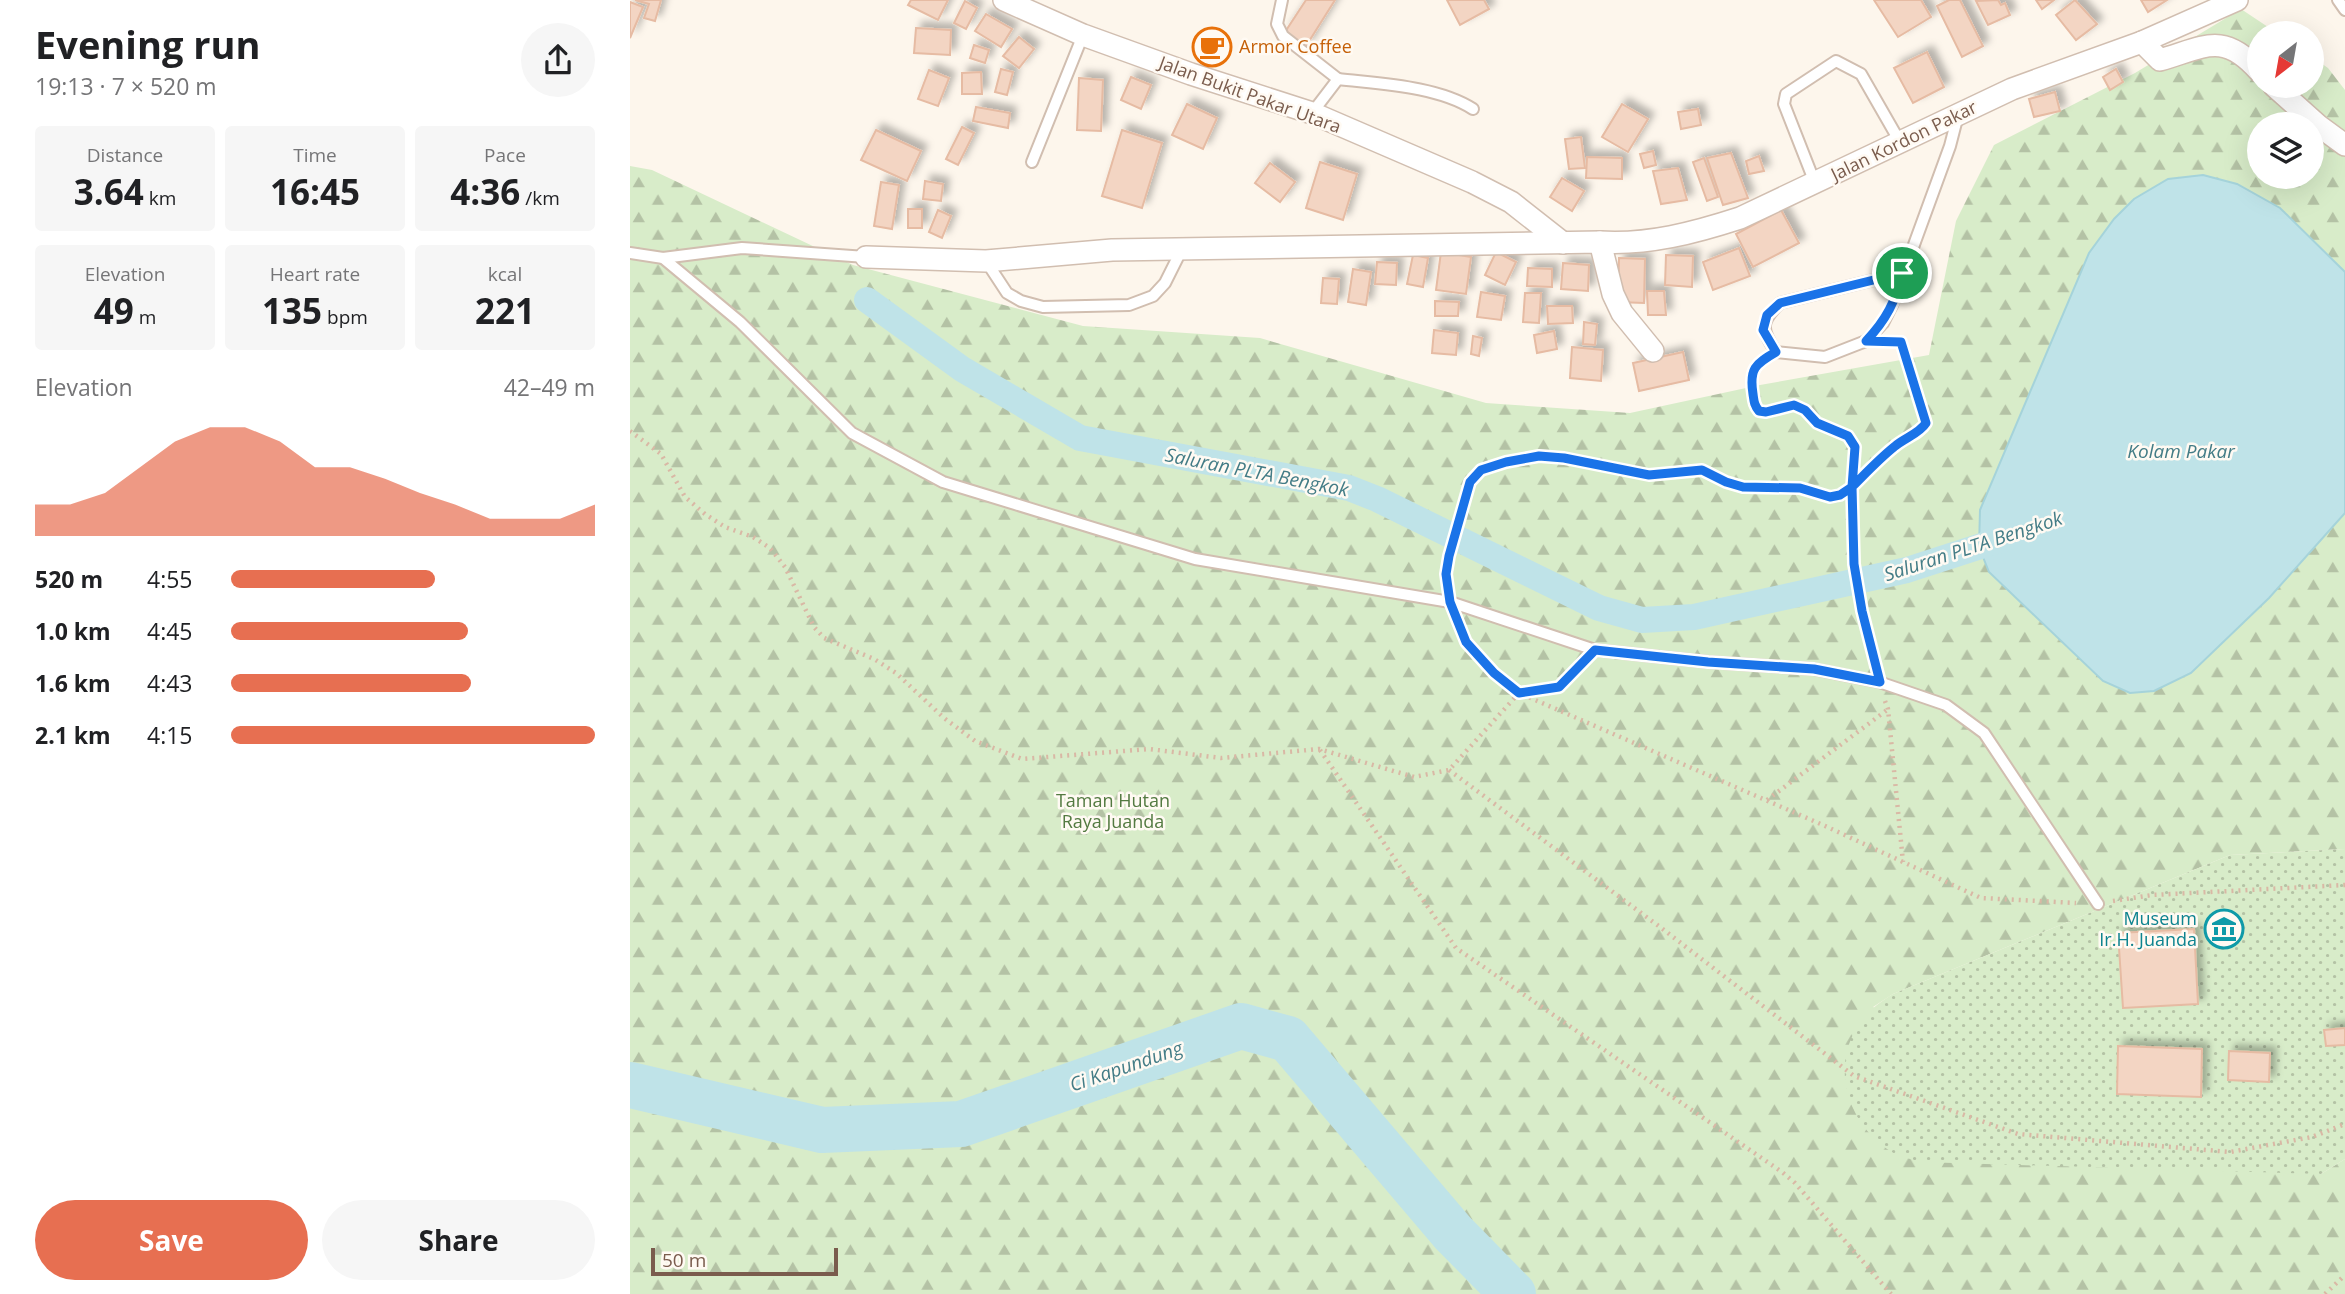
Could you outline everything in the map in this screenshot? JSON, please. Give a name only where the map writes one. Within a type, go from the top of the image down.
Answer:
[{"type":"street","name":"Jalan Bukit Pakar Utara","points":[[1004,0],[1083,34],[1191,74],[1312,113],[1511,202],[1563,243]]},
{"type":"street","name":"Jalan Kordon Pakar","points":[[866,257],[986,261],[1112,250],[1600,242],[1630,244],[1701,231],[1740,218],[2025,84],[2142,42],[2237,0]]},
{"type":"street","points":[[2142,42],[2160,61],[2215,43],[2247,57]]},
{"type":"street","points":[[2288,98],[2345,145]]},
{"type":"street","points":[[1600,242],[1613,294],[1622,313],[1653,351]]},
{"type":"lane","points":[[1282,0],[1278,23],[1283,36],[1338,79],[1439,94],[1460,100],[1473,108]]},
{"type":"lane","points":[[2338,0],[2345,10]]},
{"type":"lane","points":[[1032,162],[1083,34]]},
{"type":"lane","points":[[1815,183],[1784,104],[1786,93],[1836,61],[1861,74],[1900,142]]},
{"type":"lane","points":[[1312,113],[1338,79]]},
{"type":"lane","points":[[1902,273],[1780,303],[1767,315],[1763,330],[1776,352],[1825,357],[1866,341],[1883,323],[1892,305],[1950,146],[1958,115]]},
{"type":"lane","points":[[630,253],[663,258],[742,248],[866,257]]},
{"type":"lane","points":[[986,261],[1007,293],[1021,301],[1043,307],[1129,305],[1153,296],[1165,283],[1182,249]]},
{"type":"lane","points":[[663,258],[740,322],[852,433],[943,482],[1195,559],[1450,602],[1595,650],[1708,662],[1814,669],[1880,682],[1946,705],[1984,733],[2098,904]]},
{"type":"path","points":[[1866,341],[1901,342],[1926,423],[1922,430],[1897,444],[1840,495],[1830,497],[1800,488],[1743,487],[1702,470],[1649,475],[1564,458],[1539,456],[1481,470],[1470,482],[1455,531],[1446,574],[1450,602],[1466,642],[1494,673],[1519,693],[1767,800],[1981,898],[2098,904],[2152,895],[2345,886]]},
{"type":"path","points":[[1776,352],[1757,363],[1751,379],[1755,406],[1759,411],[1766,412],[1794,405],[1805,410],[1817,423],[1848,436],[1855,447],[1852,487],[1854,564],[1862,611],[1888,709],[1903,862]]},
{"type":"path","points":[[630,431],[661,454],[685,497],[705,514],[725,527],[753,537],[770,548],[785,567],[814,627],[824,638],[874,659],[896,673],[943,718],[975,741],[1022,759],[1149,749],[1221,758],[1319,749],[1414,776],[1450,770],[1519,693],[1559,687],[1595,650]]},
{"type":"path","points":[[1767,800],[1888,709]]},
{"type":"path","points":[[1319,749],[1456,948],[1782,1172],[1795,1183],[1891,1294]]},
{"type":"path","points":[[1450,770],[1854,1076],[2018,1134],[2230,1152],[2312,1137],[2345,1124]]},
{"type":"path","points":[[2325,1294],[2345,1275]]},
{"type":"green space","name":"Taman Hutan Raya Juanda","points":[[2241,9],[2259,21],[2247,21],[2247,98],[2324,98],[2324,65],[2345,90],[2345,272],[2280,208],[2203,175],[2168,179],[2134,199],[2114,219],[2089,253],[1980,510],[1979,547],[1989,572],[2103,681],[2130,693],[2269,598],[2345,513],[2345,849],[2230,855],[1893,994],[1873,1007],[2321,1174],[2345,1159],[2345,1294],[630,1294],[630,166],[652,170],[853,265],[1083,326],[1260,338],[1486,403],[1630,413],[1760,385],[1929,355],[1956,221],[1994,145],[2135,73]]},
{"type":"green space","points":[[2345,849],[2345,1159],[2321,1174],[1921,1162],[1890,1151],[1875,1140],[1854,1110],[1845,1075],[1851,1040],[1867,1014],[1893,994],[2230,855]]},
{"type":"water","name":"Kolam Pakar","points":[[2203,175],[2237,184],[2280,208],[2345,272],[2345,513],[2269,598],[2191,673],[2154,691],[2130,693],[2103,681],[1989,572],[1979,547],[1980,510],[2089,253],[2114,219],[2134,199],[2168,179]]},
{"type":"building","points":[[635,0],[661,0],[655,21],[644,18],[649,4]]},
{"type":"building","points":[[911,0],[948,0],[938,20],[908,5]]},
{"type":"building","points":[[1306,0],[1335,0],[1306,46],[1285,32]]},
{"type":"building","points":[[1447,0],[1484,0],[1489,9],[1460,25]]},
{"type":"building","points":[[1874,0],[1921,0],[1931,17],[1898,37]]},
{"type":"building","points":[[1949,0],[1960,0],[1983,46],[1962,57],[1937,6]]},
{"type":"building","points":[[1998,0],[2001,5],[2005,3],[2010,15],[1988,25],[1976,1]]},
{"type":"building","points":[[2036,0],[2054,0],[2042,9]]},
{"type":"building","points":[[2075,0],[2097,24],[2076,40],[2056,15]]},
{"type":"building","points":[[2141,0],[2167,0],[2148,12]]},
{"type":"building","points":[[965,1],[977,8],[966,29],[954,23]]},
{"type":"building","points":[[630,2],[643,7],[630,38]]},
{"type":"building","points":[[986,14],[1012,29],[1001,47],[975,31]]},
{"type":"building","points":[[916,28],[951,30],[950,55],[914,53]]},
{"type":"building","points":[[1019,37],[1034,49],[1019,68],[1003,56]]},
{"type":"building","points":[[974,45],[989,50],[985,63],[970,58]]},
{"type":"building","points":[[1927,52],[1944,87],[1913,103],[1894,68]]},
{"type":"building","points":[[1001,69],[1013,72],[1007,95],[995,92]]},
{"type":"building","points":[[2116,69],[2123,82],[2110,90],[2103,77]]},
{"type":"building","points":[[929,70],[949,78],[938,106],[918,99]]},
{"type":"building","points":[[981,72],[982,94],[962,94],[962,73]]},
{"type":"building","points":[[1131,77],[1151,85],[1141,109],[1121,100]]},
{"type":"building","points":[[1079,78],[1103,80],[1101,131],[1077,130]]},
{"type":"building","points":[[2055,92],[2060,111],[2034,117],[2029,99]]},
{"type":"building","points":[[1187,104],[1217,118],[1203,149],[1172,135]]},
{"type":"building","points":[[1622,104],[1648,119],[1628,152],[1602,137]]},
{"type":"building","points":[[976,107],[1010,113],[1008,128],[973,121]]},
{"type":"building","points":[[1698,109],[1701,125],[1681,129],[1678,112]]},
{"type":"building","points":[[962,127],[974,133],[958,165],[946,159]]},
{"type":"building","points":[[876,130],[921,151],[907,181],[861,160]]},
{"type":"building","points":[[1122,130],[1162,143],[1142,208],[1102,196]]},
{"type":"building","points":[[1581,137],[1585,168],[1569,169],[1565,139]]},
{"type":"building","points":[[1653,151],[1656,165],[1644,168],[1640,154]]},
{"type":"building","points":[[1731,153],[1748,198],[1723,205],[1707,158]]},
{"type":"building","points":[[1759,156],[1764,171],[1749,174],[1746,161]]},
{"type":"building","points":[[1587,157],[1622,158],[1622,179],[1586,178]]},
{"type":"building","points":[[1704,158],[1718,197],[1707,201],[1693,162]]},
{"type":"building","points":[[1320,162],[1357,174],[1343,220],[1306,208]]},
{"type":"building","points":[[1270,163],[1295,182],[1280,202],[1255,183]]},
{"type":"building","points":[[1678,168],[1687,200],[1661,204],[1653,171]]},
{"type":"building","points":[[1562,178],[1584,191],[1572,211],[1550,197]]},
{"type":"building","points":[[925,181],[943,184],[941,201],[923,199]]},
{"type":"building","points":[[881,182],[899,185],[892,229],[874,226]]},
{"type":"building","points":[[908,209],[922,209],[922,228],[908,228]]},
{"type":"building","points":[[938,210],[951,216],[942,238],[929,232]]},
{"type":"building","points":[[1781,210],[1799,243],[1753,267],[1736,234]]},
{"type":"building","points":[[1739,248],[1750,276],[1713,290],[1703,262]]},
{"type":"building","points":[[1441,252],[1471,257],[1466,294],[1436,290]]},
{"type":"building","points":[[1496,252],[1516,262],[1505,285],[1485,275]]},
{"type":"building","points":[[1413,255],[1428,258],[1423,287],[1407,284]]},
{"type":"building","points":[[1666,255],[1693,256],[1692,287],[1665,285]]},
{"type":"building","points":[[1619,258],[1645,259],[1644,303],[1618,302]]},
{"type":"building","points":[[1377,262],[1397,263],[1396,285],[1375,284]]},
{"type":"building","points":[[1563,263],[1589,265],[1588,291],[1561,289]]},
{"type":"building","points":[[1528,268],[1552,269],[1552,287],[1527,286]]},
{"type":"building","points":[[1353,269],[1371,272],[1366,305],[1348,302]]},
{"type":"building","points":[[1323,278],[1339,279],[1337,304],[1321,303]]},
{"type":"building","points":[[1647,291],[1664,291],[1666,315],[1648,315]]},
{"type":"building","points":[[1481,292],[1505,296],[1501,320],[1477,317]]},
{"type":"building","points":[[1525,293],[1541,293],[1539,323],[1523,322]]},
{"type":"building","points":[[1435,301],[1459,302],[1458,316],[1435,316]]},
{"type":"building","points":[[1547,306],[1572,306],[1573,323],[1548,324]]},
{"type":"building","points":[[1584,322],[1597,324],[1595,345],[1583,344]]},
{"type":"building","points":[[1434,330],[1458,333],[1456,355],[1432,353]]},
{"type":"building","points":[[1554,331],[1557,349],[1537,353],[1534,335]]},
{"type":"building","points":[[1473,336],[1482,338],[1479,356],[1471,354]]},
{"type":"building","points":[[1572,347],[1603,350],[1601,381],[1570,378]]},
{"type":"building","points":[[1683,352],[1689,380],[1639,391],[1633,363]]},
{"type":"building","points":[[2194,929],[2198,1004],[2123,1008],[2118,933]]},
{"type":"building","points":[[2345,1028],[2345,1045],[2326,1046],[2324,1030]]},
{"type":"building","points":[[2118,1046],[2202,1049],[2201,1097],[2117,1094]]},
{"type":"building","points":[[2229,1051],[2270,1053],[2269,1082],[2228,1080]]},
{"type":"waterway","name":"Saluran PLTA Bengkok","points":[[867,300],[962,369],[1080,438],[1349,488],[1377,499],[1599,608],[1642,620],[1694,617],[1907,570],[2012,536]]},
{"type":"waterway","name":"Ci Kapundung","points":[[630,1085],[822,1130],[961,1124],[1241,1026],[1288,1039],[1453,1233],[1513,1294]]},
{"type":"place","name":"Armor Coffee","points":[[1212,47]]},
{"type":"place","name":"Museum Ir.H. Juanda","points":[[2224,929]]},
{"type":"route","points":[[1902,273],[1780,303],[1767,315],[1763,330],[1776,352],[1757,363],[1751,379],[1755,406],[1759,411],[1766,412],[1794,405],[1805,410],[1817,423],[1848,436],[1855,447],[1852,487],[1840,495],[1830,497],[1800,488],[1743,487],[1702,470],[1649,475],[1564,458],[1539,456],[1481,470],[1470,482],[1455,531],[1446,574],[1450,602],[1466,642],[1494,673],[1519,693],[1559,687],[1595,650],[1708,662],[1814,669],[1880,682],[1862,611],[1854,564],[1852,487],[1897,444],[1922,430],[1926,423],[1901,342],[1866,341],[1883,323],[1902,273]]}]
